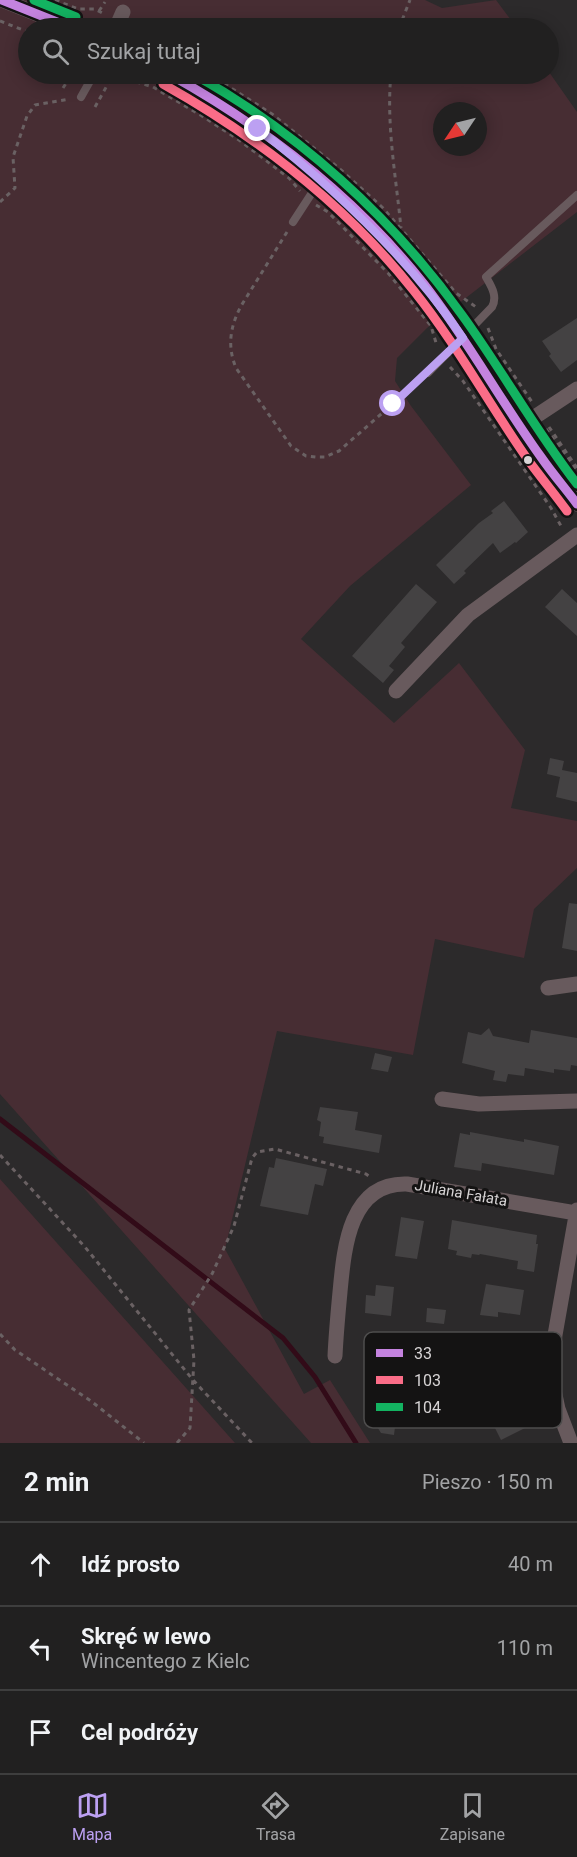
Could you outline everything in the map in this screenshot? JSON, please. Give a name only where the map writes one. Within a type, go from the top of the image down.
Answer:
[{"type":"street","points":[[2,0],[47,18]]},
{"type":"street","points":[[186,84],[258,129],[321,179],[403,259],[450,319],[541,456],[577,504]]},
{"type":"street","points":[[521,426],[577,389]]},
{"type":"street","points":[[396,691],[468,615],[574,538]]},
{"type":"street","points":[[548,988],[577,984]]},
{"type":"street","points":[[442,1099],[479,1104],[577,1101]]},
{"type":"street","name":"Juliana Fałata","points":[[380,1189],[396,1184],[407,1184],[577,1211]]},
{"type":"street","points":[[335,1356],[344,1256],[349,1228],[361,1208],[380,1189]]},
{"type":"street","points":[[556,1332],[577,1211]]},
{"type":"street","points":[[562,1419],[571,1443]]},
{"type":"lane","points":[[81,97],[88,84]]},
{"type":"lane","points":[[293,222],[321,179]]},
{"type":"lane","points":[[428,373],[495,302],[495,296],[486,277],[577,195]]},
{"type":"path","points":[[55,0],[78,9],[95,9],[115,18]]},
{"type":"path","points":[[403,18],[410,0]]},
{"type":"path","points":[[99,11],[105,2]]},
{"type":"path","points":[[0,21],[18,28]]},
{"type":"path","points":[[63,88],[66,84]]},
{"type":"path","points":[[96,106],[107,84]]},
{"type":"path","points":[[390,84],[391,122],[401,229],[456,293],[477,307],[499,355]]},
{"type":"path","points":[[0,202],[15,188],[13,157],[27,116],[35,105],[81,97]]},
{"type":"path","points":[[293,222],[234,318],[230,337],[232,358],[236,368],[291,446],[306,456],[325,457],[339,451],[428,373]]},
{"type":"path","points":[[443,358],[463,381],[574,538]]},
{"type":"path","points":[[177,1443],[190,1428],[194,1360],[189,1310],[212,1274],[234,1226],[252,1158],[256,1152],[275,1149],[366,1174],[380,1189]]},
{"type":"path","points":[[0,1155],[85,1247],[193,1380],[252,1443]]},
{"type":"path","points":[[0,1334],[15,1350],[91,1401],[144,1443]]},
{"type":"shaded area","points":[[0,0],[425,0],[442,8],[496,0],[510,18],[18,18],[18,84],[557,84],[577,112],[577,212],[427,328],[397,358],[395,381],[411,406],[471,485],[350,586],[301,639],[394,723],[459,663],[525,750],[511,808],[577,821],[577,868],[534,909],[524,958],[435,939],[413,1055],[277,1031],[225,1249],[304,1394],[330,1380],[370,1443],[311,1443],[0,1094]]},
{"type":"shaded area","points":[[0,1179],[235,1443],[0,1443]]},
{"type":"building","points":[[577,318],[577,360],[561,372],[549,356],[551,354],[542,341]]},
{"type":"building","points":[[504,501],[528,532],[500,553],[493,543],[454,584],[436,565]]},
{"type":"building","points":[[416,584],[437,602],[401,643],[405,647],[389,666],[394,670],[383,683],[352,656]]},
{"type":"building","points":[[562,589],[577,603],[577,636],[545,607]]},
{"type":"building","points":[[550,758],[564,761],[562,770],[577,773],[577,802],[556,797],[560,777],[547,774]]},
{"type":"building","points":[[569,903],[577,904],[577,951],[562,948]]},
{"type":"building","points":[[489,1028],[493,1036],[529,1043],[531,1030],[577,1038],[577,1066],[571,1065],[570,1071],[554,1069],[554,1073],[525,1068],[524,1076],[508,1074],[506,1082],[493,1080],[495,1071],[462,1063],[468,1032],[481,1035]]},
{"type":"building","points":[[375,1053],[392,1057],[388,1072],[371,1069]]},
{"type":"building","points":[[320,1107],[358,1112],[355,1130],[382,1135],[379,1153],[323,1143],[324,1137],[319,1136],[321,1122],[317,1120]]},
{"type":"building","points":[[470,1132],[559,1146],[554,1175],[482,1163],[481,1171],[454,1167],[460,1133],[470,1135]]},
{"type":"building","points":[[276,1158],[327,1169],[323,1186],[315,1184],[308,1215],[260,1206],[269,1167],[274,1168]]},
{"type":"building","points":[[401,1217],[424,1221],[417,1259],[395,1256]]},
{"type":"building","points":[[452,1220],[537,1235],[534,1272],[517,1269],[518,1261],[480,1254],[472,1254],[471,1258],[456,1255],[457,1251],[448,1249]]},
{"type":"building","points":[[486,1284],[524,1290],[520,1315],[498,1312],[498,1317],[480,1315]]},
{"type":"building","points":[[376,1285],[394,1287],[391,1316],[365,1313],[366,1295],[375,1296]]},
{"type":"building","points":[[427,1308],[446,1310],[444,1324],[426,1322]]},
{"type":"building","points":[[378,1428],[395,1428],[394,1435],[381,1433]]},
{"type":"building","points":[[495,1428],[525,1428],[501,1440]]},
{"type":"waterway","points":[[0,1119],[283,1338],[315,1377],[356,1443]]},
{"type":"transit line","name":"33","points":[[2,0],[47,18]]},
{"type":"transit line","name":"104","points":[[34,0],[76,17]]},
{"type":"transit line","name":"103","points":[[163,84],[199,105],[267,151],[330,202],[360,230],[388,260],[430,312],[516,443],[567,511]]},
{"type":"transit line","name":"33","points":[[186,84],[240,117],[307,166],[338,193],[397,252],[440,305],[526,435],[577,504]]},
{"type":"transit line","name":"104","points":[[210,84],[270,123],[306,150],[374,211],[405,244],[462,315],[577,484]]},
{"type":"route","points":[[258,129],[298,159],[390,245],[409,266],[463,338],[393,404]]}]
